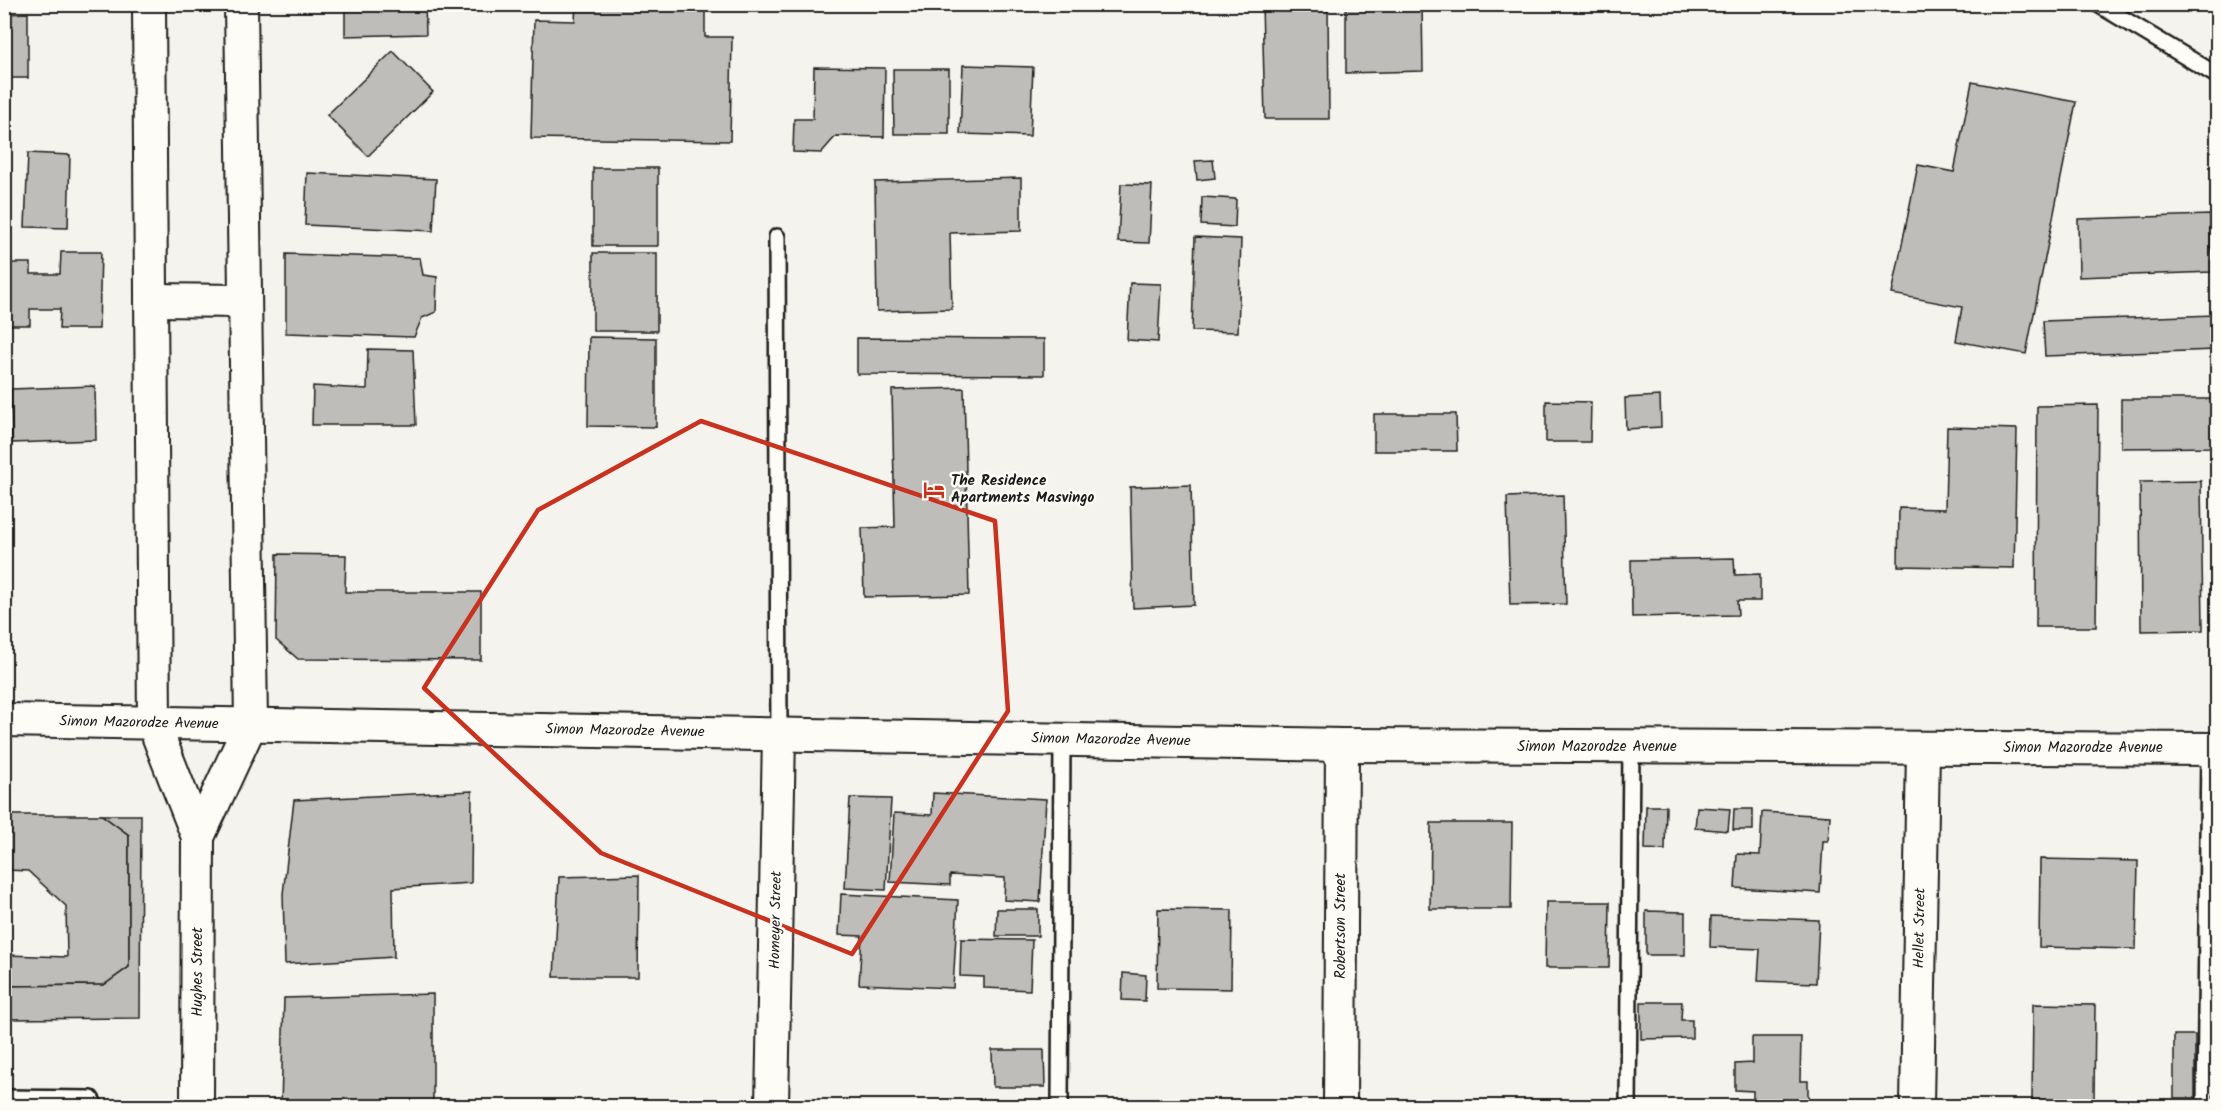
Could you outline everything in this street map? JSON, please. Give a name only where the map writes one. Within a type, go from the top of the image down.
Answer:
[{"type":"street","points":[[149,4],[154,724],[198,837]]},
{"type":"street","points":[[198,837],[251,723],[241,4]]},
{"type":"street","points":[[151,300],[244,301]]},
{"type":"street","name":"Simon Mazorodze Avenue","points":[[4,720],[1342,745],[1923,749],[2213,748]]},
{"type":"street","name":"Homeyer Street","points":[[772,1107],[779,734]]},
{"type":"street","name":"Robertson Street","points":[[1340,1107],[1342,745]]},
{"type":"street","name":"Hellet Street","points":[[1917,1107],[1923,749]]},
{"type":"street","name":"Hughes Street","points":[[197,1107],[198,837]]},
{"type":"lane","points":[[2098,4],[2217,76]]},
{"type":"lane","points":[[777,237],[779,734]]},
{"type":"lane","points":[[1060,1107],[1062,739]]},
{"type":"lane","points":[[1629,1107],[1631,747]]},
{"type":"lane","points":[[2205,1107],[2213,748]]},
{"type":"lane","points":[[4,1098],[23,1103],[91,1099],[95,1107]]},
{"type":"highlighted area","points":[[701,421],[995,521],[1008,711],[852,954],[601,853],[424,688],[538,510]]},
{"type":"building","points":[[345,4],[425,4],[426,34],[345,36]]},
{"type":"building","points":[[576,4],[705,4],[705,37],[732,37],[730,141],[531,138],[534,20],[575,21]]},
{"type":"building","points":[[1262,4],[1328,4],[1329,119],[1265,119]]},
{"type":"building","points":[[1346,4],[1422,4],[1423,71],[1346,73]]},
{"type":"building","points":[[28,13],[28,78],[4,78],[4,14]]},
{"type":"building","points":[[393,51],[433,92],[368,156],[327,115]]},
{"type":"building","points":[[963,65],[1033,67],[1030,136],[960,134]]},
{"type":"building","points":[[814,67],[885,68],[884,137],[836,136],[821,153],[793,152],[794,119],[813,119]]},
{"type":"building","points":[[893,69],[949,69],[949,134],[894,134]]},
{"type":"building","points":[[1972,82],[2076,102],[2026,354],[1956,341],[1962,307],[1892,294],[1918,165],[1954,172]]},
{"type":"building","points":[[28,153],[70,155],[68,228],[25,227]]},
{"type":"building","points":[[1213,160],[1215,178],[1197,180],[1195,161]]},
{"type":"building","points":[[593,168],[658,168],[658,246],[593,246]]},
{"type":"building","points":[[307,173],[436,179],[433,231],[305,225]]},
{"type":"building","points":[[1021,178],[1021,231],[950,233],[952,309],[877,311],[875,182]]},
{"type":"building","points":[[1121,184],[1152,185],[1149,243],[1118,242]]},
{"type":"building","points":[[1202,197],[1236,199],[1235,227],[1201,225]]},
{"type":"building","points":[[2210,215],[2212,272],[2079,277],[2078,219]]},
{"type":"building","points":[[1195,237],[1241,239],[1238,332],[1192,331]]},
{"type":"building","points":[[61,252],[101,252],[99,329],[59,329],[60,309],[30,309],[30,325],[4,325],[4,263],[31,263],[31,274],[60,274]]},
{"type":"building","points":[[593,253],[657,253],[657,331],[593,331]]},
{"type":"building","points":[[286,254],[420,258],[423,275],[437,277],[436,312],[422,318],[414,337],[286,333]]},
{"type":"building","points":[[1130,283],[1161,284],[1158,342],[1127,340]]},
{"type":"building","points":[[2215,315],[2216,350],[2045,356],[2043,321]]},
{"type":"building","points":[[589,337],[656,338],[656,427],[588,426]]},
{"type":"building","points":[[857,338],[1044,339],[1044,375],[857,374]]},
{"type":"building","points":[[368,349],[413,350],[416,425],[312,425],[313,386],[367,389]]},
{"type":"building","points":[[95,386],[96,440],[12,443],[11,389]]},
{"type":"building","points":[[964,388],[969,595],[864,597],[862,528],[895,527],[892,390]]},
{"type":"building","points":[[1660,396],[1661,427],[1626,429],[1625,398]]},
{"type":"building","points":[[2121,399],[2218,399],[2218,447],[2121,448]]},
{"type":"building","points":[[1546,401],[1591,402],[1590,442],[1546,442]]},
{"type":"building","points":[[2098,405],[2096,627],[2036,627],[2037,406]]},
{"type":"building","points":[[1374,414],[1456,414],[1457,451],[1374,451]]},
{"type":"building","points":[[1947,427],[2017,429],[2014,568],[1898,566],[1899,508],[1945,509]]},
{"type":"building","points":[[2201,481],[2203,630],[2141,631],[2140,482]]},
{"type":"building","points":[[1191,485],[1194,605],[1133,608],[1130,487]]},
{"type":"building","points":[[1563,495],[1566,604],[1510,605],[1507,497]]},
{"type":"building","points":[[277,554],[346,555],[345,592],[481,592],[481,660],[298,659],[276,640]]},
{"type":"building","points":[[1734,558],[1735,575],[1760,574],[1760,601],[1737,601],[1738,615],[1632,617],[1631,560]]},
{"type":"building","points":[[472,791],[471,883],[393,888],[394,957],[285,964],[283,894],[294,800]]},
{"type":"building","points":[[933,793],[1046,799],[1040,902],[1004,900],[1005,878],[950,875],[950,885],[890,882],[894,813],[932,815]]},
{"type":"building","points":[[850,798],[891,799],[886,890],[845,888]]},
{"type":"building","points":[[1646,806],[1666,806],[1665,850],[1645,849]]},
{"type":"building","points":[[1697,807],[1730,809],[1728,831],[1695,828]]},
{"type":"building","points":[[1734,809],[1753,809],[1753,830],[1733,830]]},
{"type":"building","points":[[1762,812],[1830,816],[1828,841],[1823,841],[1820,893],[1735,888],[1737,854],[1760,855]]},
{"type":"building","points":[[4,815],[102,815],[129,835],[129,967],[104,985],[4,986]],"holes":[[[6,870],[28,871],[66,906],[67,957],[6,955]]]},
{"type":"building","points":[[102,815],[141,815],[140,1018],[4,1019],[4,986],[104,985],[129,967],[129,835]]},
{"type":"building","points":[[1431,823],[1512,823],[1511,909],[1430,909]]},
{"type":"building","points":[[2040,859],[2138,861],[2136,949],[2039,947]]},
{"type":"building","points":[[639,875],[638,977],[554,977],[559,877]]},
{"type":"building","points":[[841,894],[958,900],[953,988],[859,984],[862,936],[839,935]]},
{"type":"building","points":[[1546,902],[1610,902],[1609,968],[1545,968]]},
{"type":"building","points":[[997,909],[1038,909],[1038,936],[996,936]]},
{"type":"building","points":[[1158,909],[1232,910],[1231,989],[1157,988]]},
{"type":"building","points":[[1646,911],[1685,912],[1685,955],[1646,955]]},
{"type":"building","points":[[1711,916],[1819,920],[1816,983],[1758,981],[1760,949],[1710,947]]},
{"type":"building","points":[[961,939],[1032,940],[1030,990],[984,988],[984,977],[960,976]]},
{"type":"building","points":[[1123,973],[1146,975],[1145,1001],[1122,1000]]},
{"type":"building","points":[[433,994],[433,1106],[281,1106],[284,998]]},
{"type":"building","points":[[1641,1002],[1682,1002],[1681,1020],[1692,1020],[1692,1038],[1641,1039]]},
{"type":"building","points":[[2033,1004],[2095,1005],[2094,1100],[2032,1100]]},
{"type":"building","points":[[2174,1035],[2195,1035],[2195,1098],[2174,1098]]},
{"type":"building","points":[[1752,1037],[1801,1037],[1800,1081],[1808,1081],[1808,1106],[1753,1106],[1753,1091],[1735,1090],[1735,1064],[1752,1063]]},
{"type":"building","points":[[992,1050],[1044,1050],[1045,1087],[993,1087]]},
{"type":"place","name":"The Residence Apartments Masvingo","points":[[934,490]]}]
